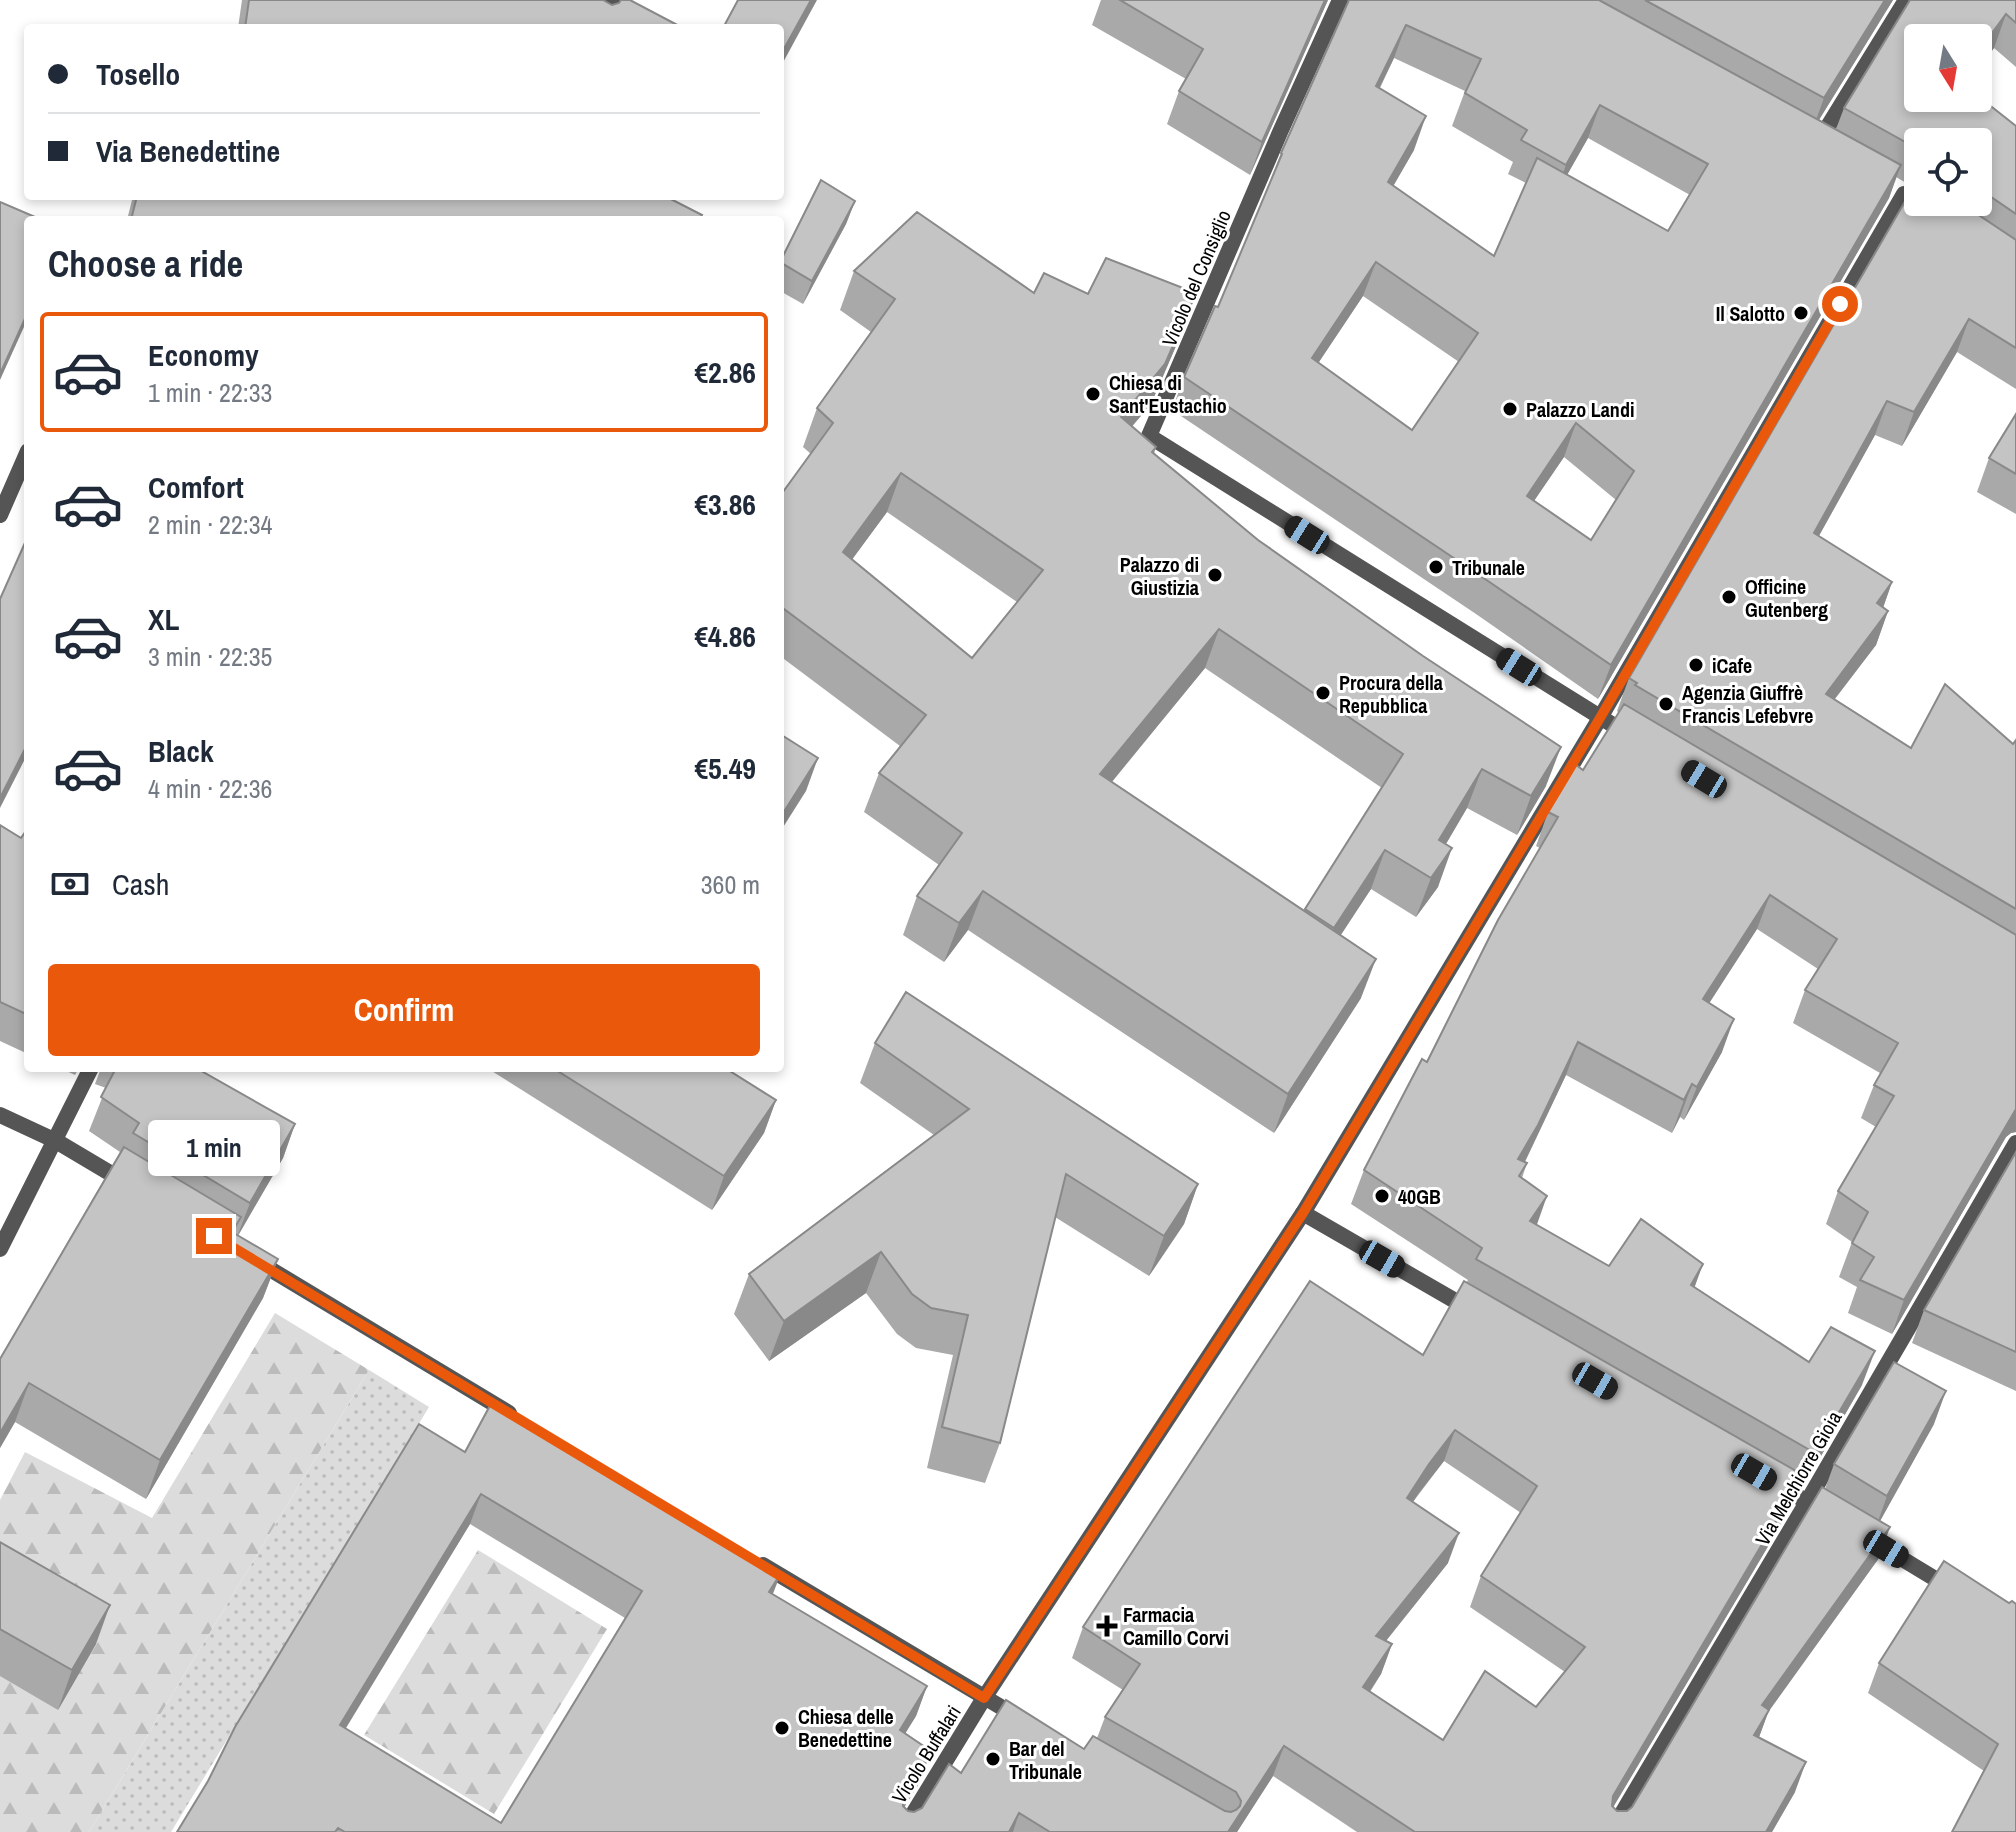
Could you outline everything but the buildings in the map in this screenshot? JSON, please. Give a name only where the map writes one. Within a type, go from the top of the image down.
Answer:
[{"type":"street","points":[[602,24],[614,0]]},
{"type":"street","name":"Vicolo del Consiglio","points":[[1340,0],[1149,436],[1600,718]]},
{"type":"street","points":[[1816,145],[1906,0]]},
{"type":"street","name":"Vicolo Buffalari","points":[[902,1832],[984,1698],[1303,1213],[1600,718],[1904,194]]},
{"type":"street","points":[[1,509],[24,460]]},
{"type":"street","points":[[1600,718],[1640,742]]},
{"type":"street","points":[[0,1249],[89,1072]]},
{"type":"street","points":[[0,1115],[56,1141],[137,1189]]},
{"type":"street","name":"Via Melchiorre Gioia","points":[[1611,1832],[2016,1143]]},
{"type":"street","points":[[1303,1213],[1480,1315]]},
{"type":"street","points":[[245,1254],[527,1424]]},
{"type":"street","points":[[1766,1479],[1964,1595]]},
{"type":"street","points":[[743,1553],[1039,1729]]},
{"type":"green space","points":[[275,1313],[369,1370],[89,1832],[0,1832],[0,1500],[25,1452],[152,1518]]},
{"type":"green space","points":[[369,1370],[429,1407],[171,1832],[89,1832]]},
{"type":"green space","points":[[478,1550],[607,1629],[494,1814],[364,1735]]},
{"type":"place","name":"Il Salotto","points":[[1801,313]]},
{"type":"place","name":"Chiesa di Sant'Eustachio","points":[[1093,394]]},
{"type":"place","name":"Palazzo Landi","points":[[1510,409]]},
{"type":"place","name":"Tribunale","points":[[1436,567]]},
{"type":"place","name":"Palazzo di Giustizia","points":[[1215,575]]},
{"type":"place","name":"Officine Gutenberg","points":[[1729,597]]},
{"type":"place","name":"iCafe","points":[[1696,665]]},
{"type":"place","name":"Procura della Repubblica","points":[[1323,693]]},
{"type":"place","name":"Agenzia Giuffrè Francis Lefebvre","points":[[1666,704]]},
{"type":"place","name":"40GB","points":[[1382,1196]]},
{"type":"place","name":"Farmacia Camillo Corvi","points":[[1107,1626]]},
{"type":"place","name":"Chiesa delle Benedettine","points":[[782,1728]]},
{"type":"place","name":"Bar del Tribunale","points":[[993,1759]]},
{"type":"route","points":[[214,1236],[984,1698],[1303,1213],[1600,718],[1840,304]]}]
